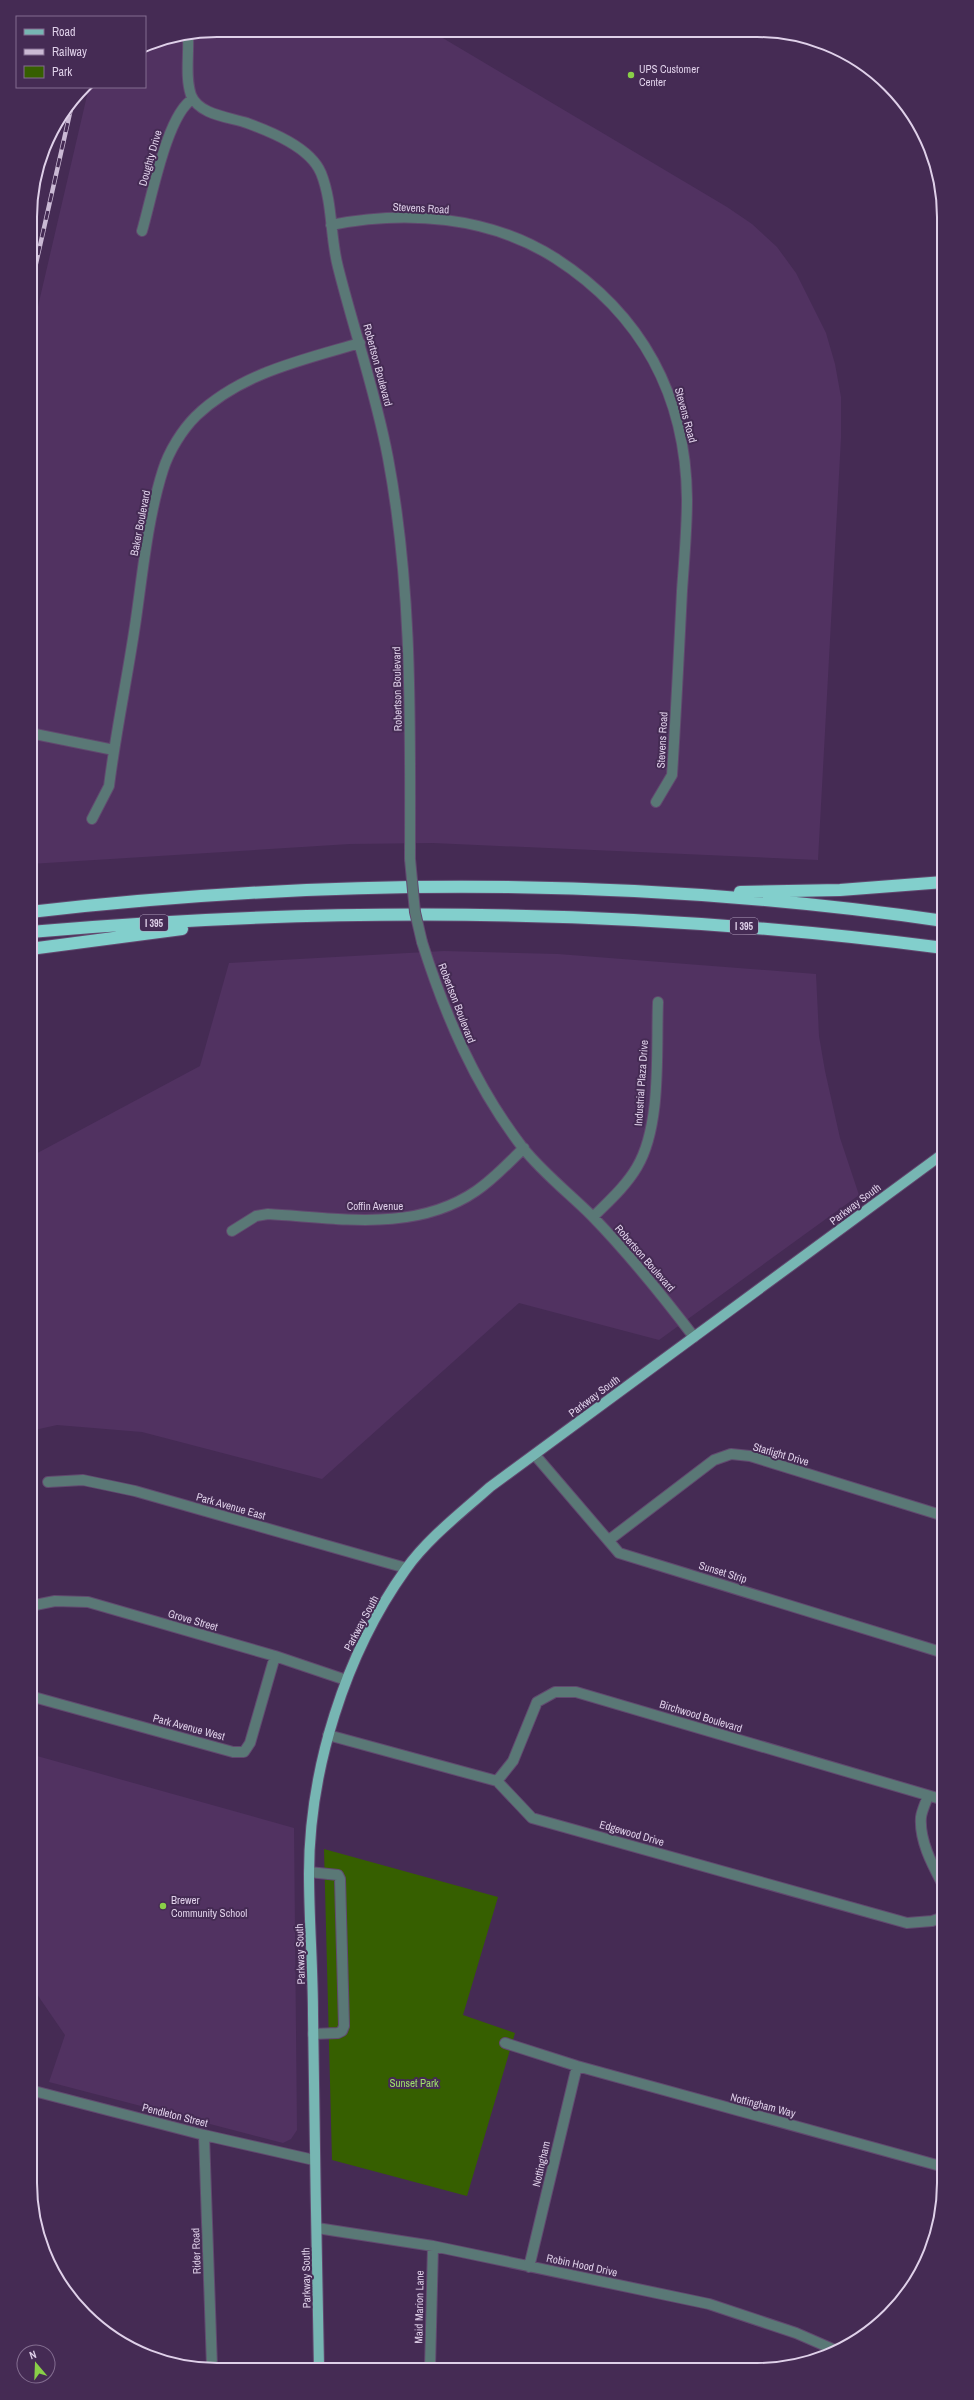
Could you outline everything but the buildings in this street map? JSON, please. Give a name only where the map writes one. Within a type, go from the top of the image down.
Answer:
[{"type":"highway","points":[[613,891],[796,892],[937,882]]},
{"type":"highway","name":"I 395","points":[[37,911],[207,895],[343,888],[466,887],[613,891],[776,902],[937,920]]},
{"type":"highway","points":[[37,905],[109,904]]},
{"type":"highway","name":"I 395","points":[[37,932],[278,916],[475,913],[610,917],[778,929],[937,947]]},
{"type":"highway","points":[[37,947],[278,916]]},
{"type":"main road","name":"Parkway South","points":[[320,2363],[314,2160],[309,1872],[319,1780],[328,1735],[346,1680],[368,1632],[406,1568],[453,1520],[490,1488],[937,1159]]},
{"type":"street","points":[[188,40],[188,67],[193,99]]},
{"type":"street","name":"Robertson Boulevard","points":[[193,99],[208,111],[247,123],[288,142],[306,154],[320,170],[326,188],[338,267],[374,391],[388,457],[405,574],[410,670],[410,859],[414,904],[422,942],[457,1039],[486,1090],[524,1148],[593,1217],[652,1282],[694,1337]]},
{"type":"street","name":"Doughty Drive","points":[[142,231],[172,128],[183,106],[193,99]]},
{"type":"street","name":"Stevens Road","points":[[331,225],[364,218],[439,220],[480,225],[515,238],[544,251],[569,267],[603,294],[628,322],[659,369],[671,397],[680,430],[687,500],[672,775],[656,802]]},
{"type":"street","name":"Baker Boulevard","points":[[92,819],[109,786],[155,506],[163,470],[171,450],[195,417],[214,401],[247,380],[297,361],[360,343]]},
{"type":"street","points":[[37,735],[114,750]]},
{"type":"street","name":"Industrial Plaza Drive","points":[[593,1217],[626,1184],[637,1167],[648,1141],[653,1114],[658,1002]]},
{"type":"street","name":"Coffin Avenue","points":[[232,1231],[256,1216],[268,1214],[383,1220],[404,1219],[430,1214],[452,1205],[477,1191],[524,1148]]},
{"type":"street","name":"Starlight Drive","points":[[609,1540],[714,1460],[731,1454],[750,1456],[937,1514]]},
{"type":"street","name":"Sunset Strip","points":[[534,1455],[619,1553],[937,1651]]},
{"type":"street","name":"Park Avenue East","points":[[48,1482],[83,1480],[136,1491],[406,1568]]},
{"type":"street","name":"Grove Street","points":[[37,1605],[55,1601],[88,1602],[275,1656],[346,1680]]},
{"type":"street","name":"Park Avenue West","points":[[37,1698],[233,1752],[244,1752],[250,1743],[275,1656]]},
{"type":"street","name":"Birchwood Boulevard","points":[[497,1781],[512,1761],[536,1702],[555,1692],[576,1692],[937,1798]]},
{"type":"street","points":[[328,1735],[497,1781]]},
{"type":"street","name":"Edgewood Drive","points":[[497,1781],[532,1818],[906,1923],[937,1919]]},
{"type":"street","points":[[928,1796],[921,1816],[923,1837],[931,1862],[937,1874]]},
{"type":"street","points":[[309,1872],[338,1875],[340,1879],[341,1918],[342,2031],[338,2034],[313,2034]]},
{"type":"street","name":"Nottingham Way","points":[[505,2043],[576,2066],[937,2165]]},
{"type":"street","name":"Nottingham","points":[[529,2267],[576,2066]]},
{"type":"street","name":"Pendleton Street","points":[[37,2092],[314,2160]]},
{"type":"street","name":"Rider Road","points":[[204,2134],[212,2363]]},
{"type":"street","name":"Robin Hood Drive","points":[[317,2228],[433,2246],[709,2304],[796,2333],[829,2348]]},
{"type":"street","name":"Maid Marion Lane","points":[[430,2363],[433,2246]]},
{"type":"shaded area","points":[[205,37],[441,37],[727,207],[752,224],[777,247],[796,273],[826,333],[835,364],[841,397],[841,438],[818,860],[433,843],[350,844],[37,864],[37,312],[88,92],[92,88],[146,88],[146,52],[170,43]]},
{"type":"shaded area","points":[[444,951],[558,954],[816,974],[819,1036],[825,1071],[840,1138],[859,1195],[659,1340],[519,1303],[322,1479],[142,1432],[57,1425],[37,1429],[37,1153],[200,1066],[229,963]]},
{"type":"shaded area","name":"Brewer Community School","points":[[37,1756],[294,1828],[297,2130],[291,2139],[283,2143],[49,2082],[65,2035],[37,1994]]},
{"type":"green space","name":"Sunset Park","points":[[324,1849],[498,1897],[463,2015],[515,2033],[467,2196],[332,2160]]},
{"type":"railway","points":[[37,259],[70,113]]},
{"type":"place","name":"UPS Customer Center","points":[[631,75]]},
{"type":"place","name":"Brewer Community School","points":[[163,1906]]}]
